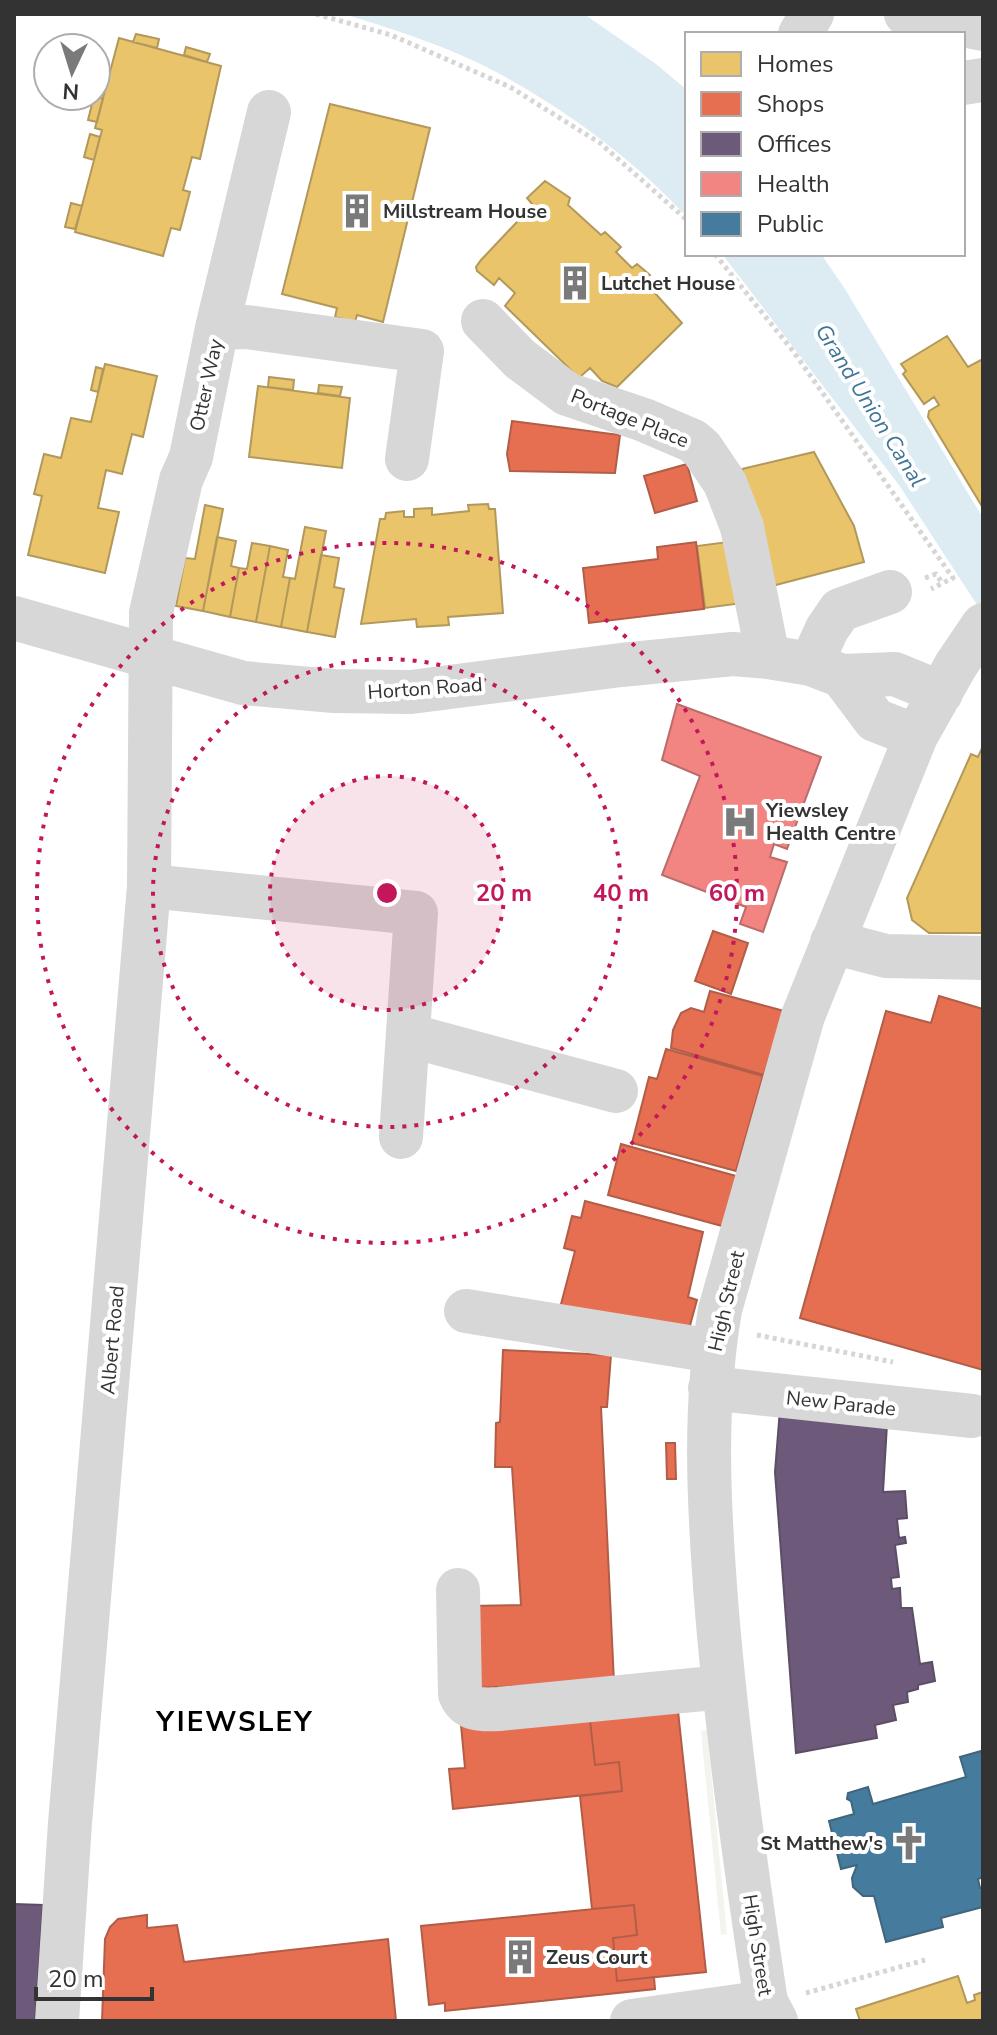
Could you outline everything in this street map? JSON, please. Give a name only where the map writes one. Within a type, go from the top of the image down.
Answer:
[{"type":"street","points":[[801,32],[812,14]]},
{"type":"street","points":[[906,14],[983,29]]},
{"type":"street","name":"Otter Way","points":[[149,658],[151,613],[181,480],[191,457],[217,328],[269,112]]},
{"type":"street","name":"Portage Place","points":[[483,321],[520,359],[567,394],[644,420],[693,441],[702,449],[725,483],[742,527],[768,657]]},
{"type":"street","points":[[217,328],[247,327],[422,351],[407,459]]},
{"type":"street","points":[[890,592],[840,610],[827,629],[826,670],[875,720],[916,736]]},
{"type":"street","name":"Horton Road","points":[[14,618],[243,683],[371,693],[465,687],[621,665],[733,654],[768,657],[826,670],[948,679]]},
{"type":"street","name":"High Street","points":[[771,2012],[733,1779],[723,1687],[711,1532],[713,1355],[803,1016],[916,736],[983,625]]},
{"type":"street","name":"Albert Road","points":[[57,2021],[70,1823],[149,886],[149,658]]},
{"type":"street","points":[[149,886],[416,913],[401,1137]]},
{"type":"street","points":[[832,942],[886,956],[983,958]]},
{"type":"street","points":[[408,1035],[616,1091]]},
{"type":"street","name":"New Parade","points":[[466,1311],[713,1355],[972,1416]]},
{"type":"street","points":[[458,1590],[460,1694],[466,1705],[473,1708],[499,1709],[723,1687]]},
{"type":"street","points":[[632,2021],[771,2012]]},
{"type":"path","points":[[316,14],[391,35],[510,87],[600,143],[685,218]]},
{"type":"path","points":[[717,256],[793,351],[938,556],[953,578],[943,584]]},
{"type":"path","points":[[713,1355],[827,1349]]},
{"type":"path","points":[[771,2012],[925,1960]]},
{"type":"shaded area","points":[[707,1730],[727,1934],[721,1935],[701,1731]]},
{"type":"water","points":[[344,14],[584,14],[656,64],[685,88],[685,215],[606,143],[561,111],[495,71],[409,35]]},
{"type":"water","name":"Grand Union Canal","points":[[724,256],[822,256],[983,518],[983,614],[899,485]]},
{"type":"building: Homes","points":[[136,34],[159,39],[157,48],[133,42]]},
{"type":"building: Homes","points":[[119,38],[221,66],[200,159],[192,157],[183,190],[190,192],[180,230],[171,228],[163,256],[75,232],[102,130],[95,128],[99,112],[112,112],[112,64]]},
{"type":"building: Homes","points":[[186,47],[210,54],[207,62],[184,55]]},
{"type":"building: Homes","name":"Millstream House","points":[[330,104],[430,128],[383,322],[357,315],[355,322],[335,317],[337,308],[282,294]]},
{"type":"building: Homes","points":[[90,112],[100,112],[97,122],[88,120]]},
{"type":"building: Homes","points":[[90,134],[100,137],[94,160],[84,157]]},
{"type":"building: Homes","name":"Lutchet House","points":[[545,181],[570,198],[568,205],[601,235],[605,232],[621,247],[616,252],[632,268],[637,264],[650,275],[644,281],[682,323],[617,387],[602,381],[590,368],[579,378],[505,306],[515,293],[499,278],[494,285],[477,271],[481,260],[533,205],[527,198]]},
{"type":"building: Homes","points":[[71,203],[82,206],[75,229],[65,227]]},
{"type":"building: Homes","points":[[947,336],[968,367],[983,359],[983,508],[928,417],[929,411],[939,405],[934,397],[924,404],[903,374],[906,371],[901,364]]},
{"type":"building: Homes","points":[[105,364],[157,376],[143,437],[132,434],[122,474],[106,470],[98,508],[119,512],[105,573],[28,555],[42,496],[34,494],[44,454],[61,458],[71,418],[91,422]]},
{"type":"building: Homes","points":[[96,367],[103,369],[98,392],[91,390]]},
{"type":"building: Homes","points":[[269,377],[294,380],[293,390],[268,387]]},
{"type":"building: Homes","points":[[319,385],[342,387],[340,396],[318,393]]},
{"type":"building: Homes","points":[[258,386],[350,398],[342,468],[249,457]]},
{"type":"building: Homes","points":[[814,452],[854,526],[864,562],[772,586],[742,469]]},
{"type":"building: Homes","points":[[488,504],[489,509],[495,509],[503,613],[448,617],[449,625],[417,627],[416,619],[361,624],[380,519],[385,519],[386,513],[404,511],[404,517],[414,517],[414,509],[432,508],[432,515],[469,511],[468,505]]},
{"type":"building: Homes","points":[[205,505],[223,509],[203,611],[176,606],[185,558],[195,559]]},
{"type":"building: Homes","points":[[305,527],[326,531],[307,632],[281,627],[290,578],[295,579]]},
{"type":"building: Homes","points":[[217,537],[236,541],[231,566],[239,568],[230,617],[203,611]]},
{"type":"building: Homes","points":[[735,541],[743,603],[705,608],[697,546]]},
{"type":"building: Homes","points":[[252,543],[270,546],[256,622],[230,617],[239,568],[247,569]]},
{"type":"building: Homes","points":[[270,546],[288,550],[283,577],[290,578],[281,627],[256,622]]},
{"type":"building: Homes","points":[[321,555],[339,558],[334,587],[344,589],[335,637],[307,632]]},
{"type":"building: Homes","points":[[983,746],[983,933],[929,933],[912,920],[907,898],[971,754],[978,757]]},
{"type":"building: Homes","points":[[958,1976],[967,2003],[975,2000],[974,1995],[983,1992],[983,2021],[860,2021],[856,2009]]},
{"type":"building: Shops","points":[[512,421],[620,435],[615,473],[510,471],[507,454]]},
{"type":"building: Shops","points":[[687,464],[697,501],[655,513],[644,476]]},
{"type":"building: Shops","points":[[696,542],[704,609],[589,623],[583,568],[658,559],[657,547]]},
{"type":"building: Shops","points":[[713,931],[748,943],[731,994],[695,981]]},
{"type":"building: Shops","points":[[710,991],[784,1011],[764,1075],[671,1048],[673,1030],[681,1013],[691,1008],[704,1012]]},
{"type":"building: Shops","points":[[939,996],[983,1009],[983,1370],[800,1318],[886,1011],[931,1023]]},
{"type":"building: Shops","points":[[666,1049],[763,1076],[736,1171],[632,1143],[649,1077],[657,1079]]},
{"type":"building: Shops","points":[[621,1144],[736,1176],[722,1226],[608,1195]]},
{"type":"building: Shops","points":[[585,1201],[703,1232],[688,1297],[697,1300],[686,1340],[560,1308],[575,1251],[564,1248],[572,1216],[581,1218]]},
{"type":"building: Shops","points":[[503,1350],[611,1355],[607,1407],[601,1407],[614,1682],[472,1688],[469,1606],[521,1605],[512,1467],[495,1467]]},
{"type":"building: Shops","points":[[666,1443],[675,1443],[676,1479],[667,1479]]},
{"type":"building: Shops","points":[[678,1711],[706,1972],[617,1981],[613,1938],[637,1935],[634,1905],[592,1909],[580,1796],[622,1791],[619,1762],[595,1765],[590,1720]]},
{"type":"building: Shops","points":[[590,1720],[595,1765],[619,1762],[622,1791],[453,1809],[449,1769],[465,1768],[461,1725]]},
{"type":"building: Shops","name":"Zeus Court","points":[[634,1905],[637,1935],[613,1938],[617,1981],[654,1977],[655,1989],[445,2011],[445,2003],[429,2005],[421,1926]]},
{"type":"building: Shops","points":[[147,1915],[147,1928],[177,1925],[184,1962],[388,1939],[396,2021],[102,2021],[105,1939],[110,1927],[118,1919]]},
{"type":"building: Offices","points":[[780,1409],[887,1424],[883,1492],[905,1491],[907,1518],[897,1519],[899,1538],[905,1537],[906,1543],[895,1545],[899,1577],[891,1578],[892,1589],[900,1588],[901,1608],[912,1608],[920,1664],[932,1662],[935,1681],[918,1685],[918,1689],[907,1692],[908,1702],[893,1705],[896,1720],[875,1725],[877,1738],[796,1753],[775,1472]]},
{"type":"building: Offices","points":[[14,1904],[43,1905],[35,2021],[14,2021]]},
{"type":"building: Health","points":[[677,704],[821,757],[787,849],[774,844],[770,857],[787,862],[763,932],[740,924],[746,907],[662,875],[700,776],[662,760]]},
{"type":"building: Public","name":"St Matthew's","points":[[981,1751],[983,1877],[978,1879],[980,1888],[983,1888],[983,1907],[941,1918],[943,1927],[886,1942],[874,1896],[863,1896],[853,1887],[852,1878],[857,1865],[841,1869],[829,1821],[854,1814],[851,1801],[847,1799],[848,1793],[868,1787],[873,1804],[966,1777],[960,1757]]},
{"type":"place","name":"Millstream House","points":[[357,211]]},
{"type":"place","name":"Lutchet House","points":[[575,283]]},
{"type":"place","name":"Yiewsley Health Centre","points":[[740,822]]},
{"type":"place","name":"St Matthew's","points":[[909,1843]]},
{"type":"place","name":"Zeus Court","points":[[520,1957]]},
{"type":"district","name":"YIEWSLEY","points":[[235,1721]]}]
